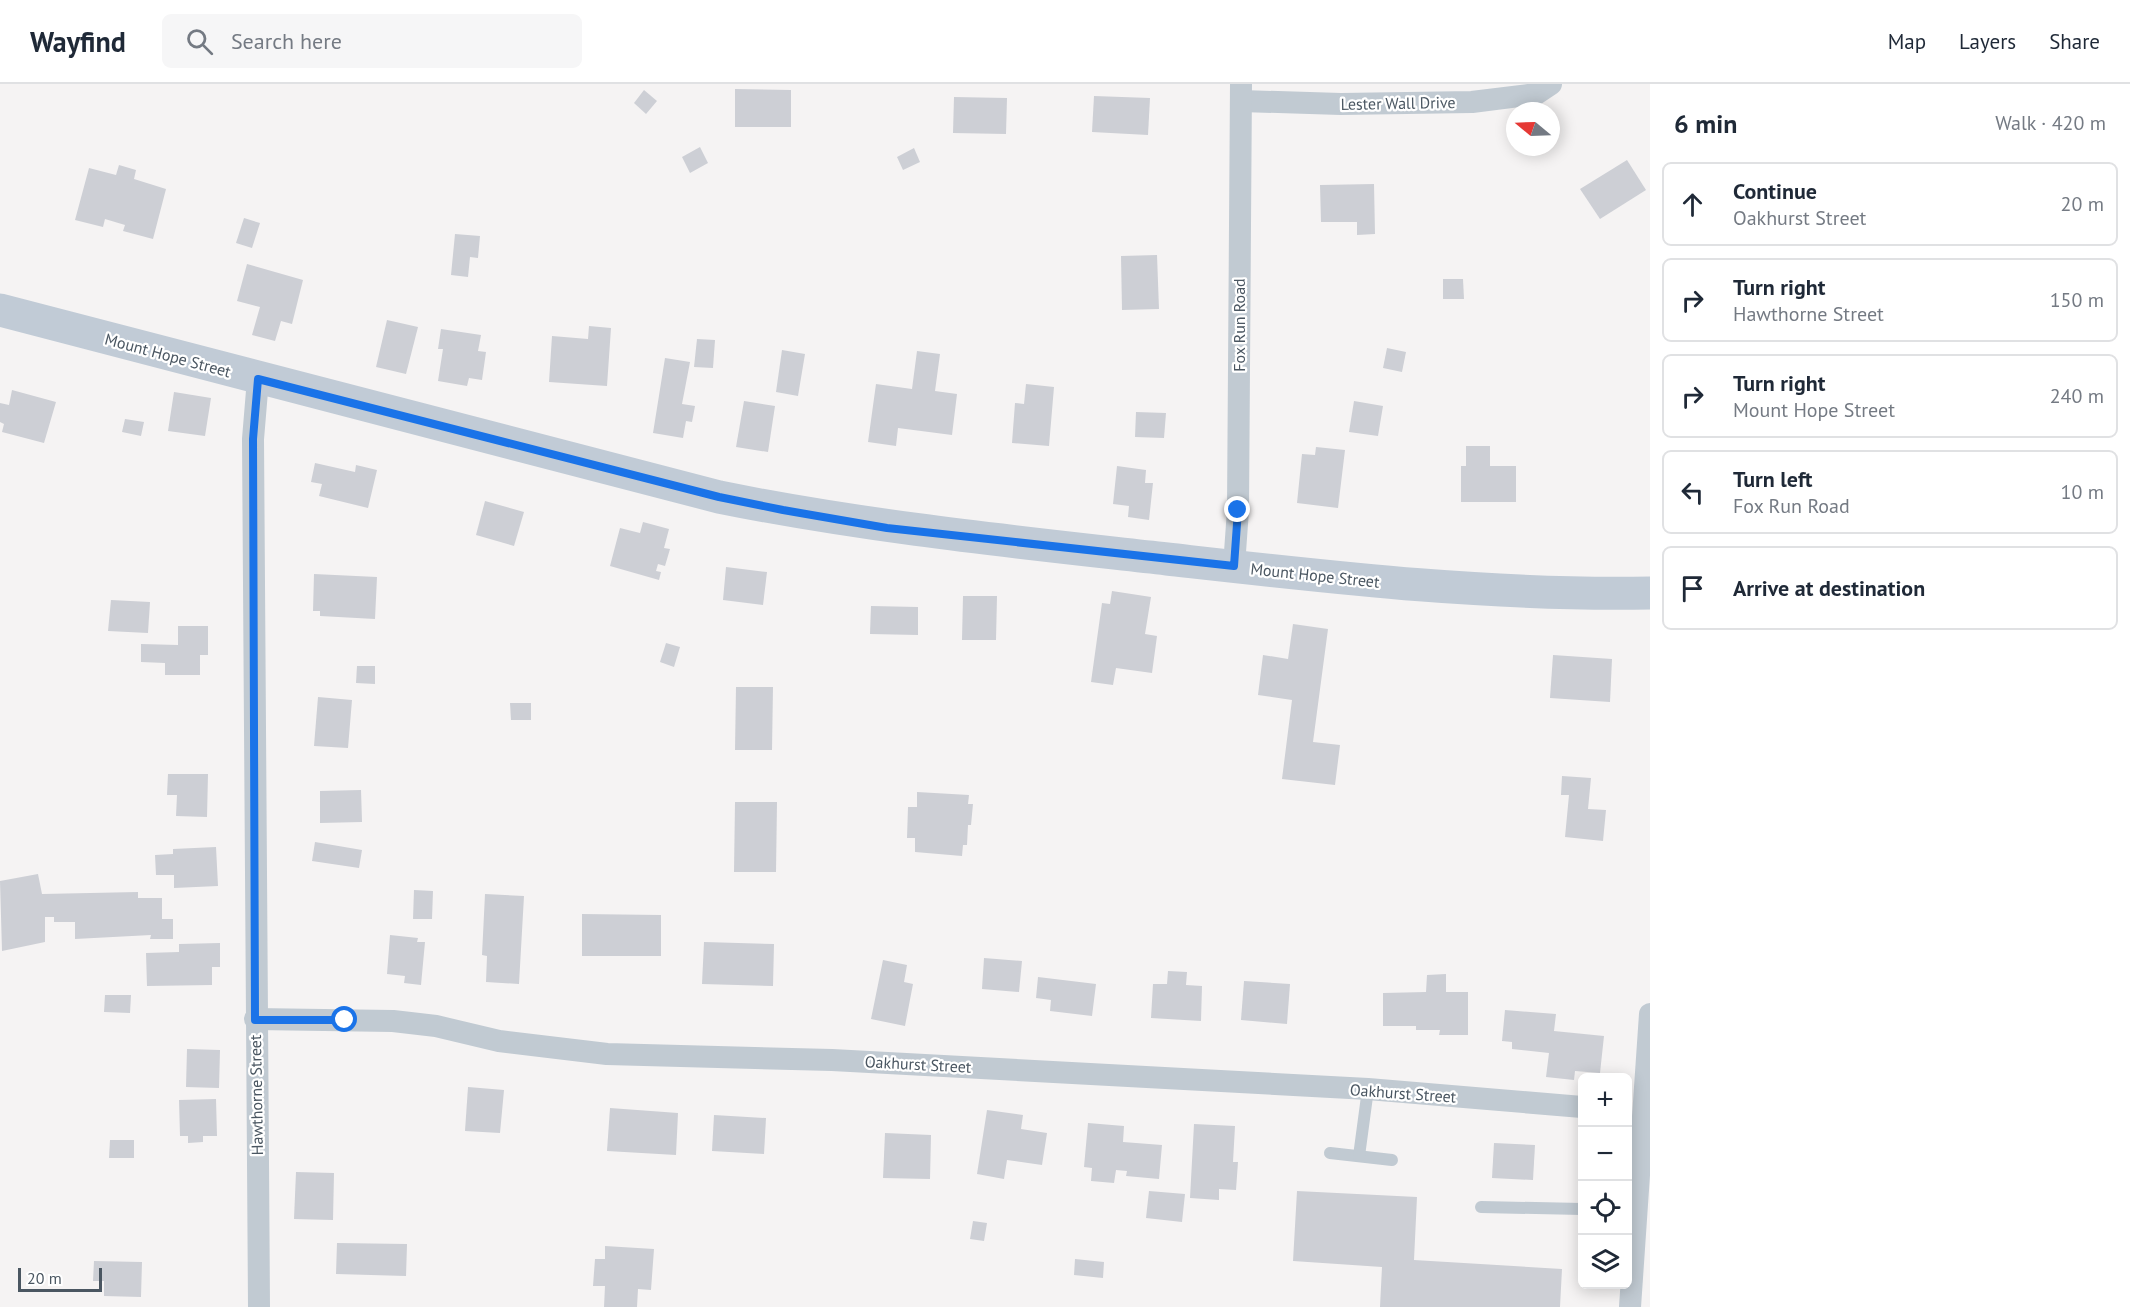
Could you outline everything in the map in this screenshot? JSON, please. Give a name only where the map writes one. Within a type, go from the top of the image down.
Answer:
[{"type":"street","name":"Lester Wall Drive","points":[[1241,93],[1341,104],[1472,102],[1536,94],[1551,84]]},
{"type":"street","name":"Fox Run Road","points":[[1234,566],[1238,510],[1241,93]]},
{"type":"street","name":"Mount Hope Street","points":[[0,310],[258,379],[719,497],[887,528],[1456,589],[1583,594],[1650,593]]},
{"type":"street","name":"Hawthorne Street","points":[[258,379],[253,439],[255,1020],[259,1307]]},
{"type":"street","points":[[1632,1210],[1635,1112],[1650,1014]]},
{"type":"street","name":"Oakhurst Street","points":[[255,1020],[393,1021],[436,1026],[499,1041],[607,1054],[832,1059],[1368,1089],[1578,1107]]},
{"type":"street","points":[[1630,1307],[1631,1235]]},
{"type":"lane","points":[[1359,1156],[1368,1089]]},
{"type":"lane","points":[[1330,1153],[1392,1161]]},
{"type":"lane","points":[[1480,1207],[1578,1209]]},
{"type":"building","points":[[735,89],[791,90],[791,127],[735,127]]},
{"type":"building","points":[[644,90],[657,101],[646,114],[634,103]]},
{"type":"building","points":[[1094,96],[1150,98],[1148,135],[1092,132]]},
{"type":"building","points":[[954,97],[1007,98],[1006,134],[953,133]]},
{"type":"building","points":[[700,147],[708,163],[690,173],[682,157]]},
{"type":"building","points":[[914,148],[920,162],[903,170],[897,157]]},
{"type":"building","points":[[1627,160],[1646,190],[1600,219],[1580,189]]},
{"type":"building","points":[[119,165],[136,170],[134,179],[166,189],[153,239],[123,231],[125,225],[105,219],[103,227],[75,220],[89,168],[116,175]]},
{"type":"building","points":[[1374,184],[1375,234],[1357,235],[1357,222],[1321,222],[1320,185]]},
{"type":"building","points":[[244,218],[260,223],[252,248],[236,243]]},
{"type":"building","points":[[455,234],[480,236],[478,258],[470,257],[468,277],[451,275]]},
{"type":"building","points":[[1157,255],[1159,309],[1122,310],[1121,256]]},
{"type":"building","points":[[247,264],[303,280],[292,324],[281,321],[275,341],[252,335],[260,307],[237,301]]},
{"type":"building","points":[[1443,279],[1463,279],[1464,299],[1443,299]]},
{"type":"building","points":[[387,320],[418,327],[406,374],[376,367]]},
{"type":"building","points":[[589,326],[611,328],[607,386],[549,382],[552,336],[588,339]]},
{"type":"building","points":[[441,329],[481,335],[478,351],[486,352],[482,380],[469,378],[467,386],[438,381],[443,349],[438,349]]},
{"type":"building","points":[[697,339],[715,340],[713,368],[694,367]]},
{"type":"building","points":[[1387,348],[1406,352],[1402,372],[1383,368]]},
{"type":"building","points":[[782,350],[805,354],[798,396],[776,392]]},
{"type":"building","points":[[917,351],[940,354],[935,391],[957,394],[952,435],[898,428],[896,446],[868,442],[876,384],[912,389]]},
{"type":"building","points":[[665,358],[690,362],[682,404],[695,406],[692,422],[686,421],[683,438],[653,433]]},
{"type":"building","points":[[1026,384],[1054,387],[1049,446],[1012,443],[1015,403],[1024,404]]},
{"type":"building","points":[[12,390],[56,402],[44,443],[2,432],[4,424],[0,422],[0,403],[9,405]]},
{"type":"building","points":[[174,392],[211,398],[205,436],[168,431]]},
{"type":"building","points":[[744,401],[775,406],[768,452],[736,447]]},
{"type":"building","points":[[1354,401],[1383,406],[1378,436],[1349,432]]},
{"type":"building","points":[[1136,412],[1166,413],[1164,438],[1135,437]]},
{"type":"building","points":[[125,419],[144,422],[141,436],[122,432]]},
{"type":"building","points":[[1466,446],[1490,446],[1490,466],[1516,466],[1516,502],[1461,502],[1461,466],[1466,466]]},
{"type":"building","points":[[1316,447],[1345,450],[1338,508],[1297,503],[1302,454],[1315,455]]},
{"type":"building","points":[[315,463],[355,472],[356,465],[377,470],[368,508],[319,496],[322,484],[311,482]]},
{"type":"building","points":[[1117,466],[1146,470],[1145,483],[1153,483],[1149,520],[1128,517],[1129,506],[1113,504]]},
{"type":"building","points":[[485,501],[524,512],[514,546],[476,535]]},
{"type":"building","points":[[643,522],[669,529],[664,548],[670,549],[665,566],[658,564],[656,571],[661,572],[659,580],[610,566],[620,528],[640,533]]},
{"type":"building","points":[[726,567],[767,572],[763,605],[723,600]]},
{"type":"building","points":[[314,574],[377,577],[375,619],[320,616],[320,611],[313,611]]},
{"type":"building","points":[[1112,591],[1151,597],[1145,634],[1157,636],[1152,673],[1116,668],[1113,685],[1091,682],[1102,603],[1110,604]]},
{"type":"building","points":[[963,596],[997,596],[996,640],[962,640]]},
{"type":"building","points":[[111,600],[150,602],[148,633],[108,631]]},
{"type":"building","points":[[871,606],[918,607],[918,635],[870,634]]},
{"type":"building","points":[[1293,624],[1328,629],[1313,742],[1340,745],[1335,785],[1282,779],[1292,700],[1258,695],[1263,655],[1288,659]]},
{"type":"building","points":[[178,626],[208,626],[208,655],[200,655],[200,675],[165,675],[165,663],[141,662],[141,644],[178,645]]},
{"type":"building","points":[[666,643],[680,647],[674,667],[660,662]]},
{"type":"building","points":[[1553,655],[1612,659],[1610,702],[1550,698]]},
{"type":"building","points":[[357,666],[375,666],[375,684],[356,683]]},
{"type":"building","points":[[736,687],[773,687],[772,750],[735,750]]},
{"type":"building","points":[[318,697],[352,700],[348,748],[314,746]]},
{"type":"building","points":[[510,703],[531,703],[531,720],[511,720]]},
{"type":"building","points":[[168,774],[208,774],[207,817],[176,816],[177,795],[167,795]]},
{"type":"building","points":[[1562,776],[1591,778],[1588,809],[1606,810],[1603,841],[1565,837],[1569,795],[1561,795]]},
{"type":"building","points":[[361,790],[362,822],[320,823],[320,791]]},
{"type":"building","points":[[917,792],[969,795],[968,804],[973,804],[971,825],[968,825],[967,845],[963,845],[962,856],[915,852],[915,838],[907,838],[908,807],[917,807]]},
{"type":"building","points":[[735,802],[777,802],[776,872],[734,872]]},
{"type":"building","points":[[315,842],[362,850],[359,868],[312,861]]},
{"type":"building","points":[[216,847],[218,886],[174,888],[174,875],[156,875],[155,855],[173,854],[173,849]]},
{"type":"building","points":[[38,874],[42,894],[138,892],[138,898],[162,898],[162,919],[173,919],[173,939],[150,939],[151,935],[75,939],[75,922],[54,922],[54,917],[45,917],[45,942],[2,951],[0,881]]},
{"type":"building","points":[[414,890],[433,891],[432,919],[413,919]]},
{"type":"building","points":[[485,894],[524,896],[519,984],[486,982],[487,956],[482,955]]},
{"type":"building","points":[[582,914],[661,915],[661,956],[582,956]]},
{"type":"building","points":[[390,935],[418,938],[417,942],[425,942],[421,985],[404,983],[405,976],[387,974]]},
{"type":"building","points":[[704,942],[774,944],[773,986],[702,984]]},
{"type":"building","points":[[220,943],[220,967],[212,967],[212,985],[147,986],[146,953],[179,952],[179,944]]},
{"type":"building","points":[[984,958],[1022,961],[1019,992],[982,989]]},
{"type":"building","points":[[883,960],[907,965],[904,982],[913,984],[905,1026],[871,1019]]},
{"type":"building","points":[[1168,971],[1187,972],[1186,985],[1202,986],[1201,1021],[1151,1018],[1153,984],[1167,984]]},
{"type":"building","points":[[1446,974],[1446,992],[1468,992],[1468,1035],[1439,1035],[1440,1030],[1416,1030],[1416,1026],[1383,1026],[1383,993],[1426,992],[1427,975]]},
{"type":"building","points":[[1038,977],[1096,984],[1092,1016],[1050,1011],[1051,1000],[1036,998]]},
{"type":"building","points":[[1244,981],[1290,984],[1287,1024],[1241,1020]]},
{"type":"building","points":[[105,995],[131,995],[130,1013],[104,1012]]},
{"type":"building","points":[[1505,1010],[1556,1014],[1554,1031],[1604,1036],[1600,1073],[1575,1071],[1574,1080],[1546,1077],[1549,1053],[1512,1049],[1512,1042],[1502,1041]]},
{"type":"building","points":[[187,1049],[220,1050],[219,1088],[186,1087]]},
{"type":"building","points":[[468,1087],[504,1090],[500,1133],[465,1131]]},
{"type":"building","points":[[216,1099],[217,1136],[203,1136],[203,1142],[188,1143],[188,1136],[180,1136],[179,1100]]},
{"type":"building","points":[[610,1108],[678,1113],[676,1155],[607,1151]]},
{"type":"building","points":[[987,1110],[1023,1115],[1021,1129],[1047,1133],[1042,1165],[1007,1160],[1004,1179],[977,1174]]},
{"type":"building","points":[[714,1115],[766,1118],[764,1154],[712,1151]]},
{"type":"building","points":[[1088,1123],[1124,1126],[1123,1142],[1162,1145],[1159,1179],[1126,1176],[1127,1171],[1116,1170],[1114,1183],[1091,1181],[1092,1168],[1084,1167]]},
{"type":"building","points":[[1194,1124],[1235,1126],[1233,1162],[1238,1162],[1236,1190],[1219,1189],[1219,1200],[1190,1198]]},
{"type":"building","points":[[885,1133],[931,1135],[930,1179],[883,1178]]},
{"type":"building","points":[[110,1140],[134,1140],[134,1158],[109,1158]]},
{"type":"building","points":[[1494,1143],[1535,1145],[1533,1180],[1492,1178]]},
{"type":"building","points":[[296,1172],[334,1173],[333,1220],[294,1219]]},
{"type":"building","points":[[1149,1191],[1185,1194],[1182,1222],[1146,1218]]},
{"type":"building","points":[[1297,1191],[1417,1197],[1414,1260],[1562,1269],[1560,1307],[1380,1307],[1382,1267],[1293,1261]]},
{"type":"building","points":[[973,1221],[987,1223],[984,1241],[970,1239]]},
{"type":"building","points":[[337,1243],[407,1244],[406,1276],[336,1274]]},
{"type":"building","points":[[605,1246],[654,1249],[651,1290],[638,1289],[637,1307],[604,1307],[605,1286],[593,1286],[595,1259],[605,1259]]},
{"type":"building","points":[[1075,1259],[1104,1262],[1103,1278],[1074,1275]]},
{"type":"building","points":[[94,1261],[142,1262],[141,1297],[104,1296],[104,1281],[93,1281]]},
{"type":"route","points":[[345,1020],[255,1020],[253,439],[258,379],[719,497],[887,528],[1234,566],[1238,537],[1238,510]]}]
